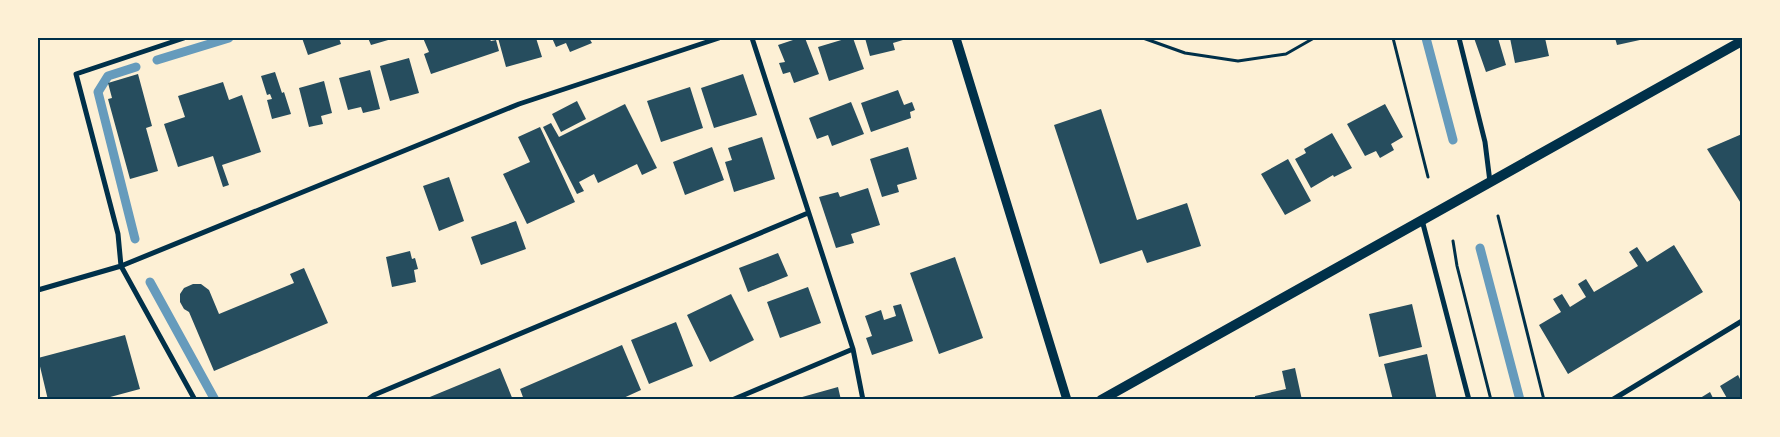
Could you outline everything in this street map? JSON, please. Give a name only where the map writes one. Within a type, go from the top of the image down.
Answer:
[{"type":"main road","points":[[1102,400],[1742,41]]},
{"type":"street","points":[[184,38],[76,74],[118,234],[122,266],[195,400]]},
{"type":"street","points":[[38,290],[122,266],[520,104],[719,38]]},
{"type":"street","points":[[752,38],[852,349],[863,400]]},
{"type":"street","points":[[956,38],[1067,400]]},
{"type":"street","points":[[1459,38],[1485,142],[1490,182]]},
{"type":"street","points":[[367,400],[384,391],[808,213]]},
{"type":"street","points":[[1422,220],[1469,400]]},
{"type":"street","points":[[1612,400],[1742,321]]},
{"type":"street","points":[[732,400],[852,349]]},
{"type":"path","points":[[1143,38],[1185,53],[1238,61],[1286,54],[1314,38]]},
{"type":"path","points":[[1393,38],[1428,177]]},
{"type":"path","points":[[1498,216],[1544,400]]},
{"type":"path","points":[[1453,241],[1457,266],[1491,400]]},
{"type":"building","points":[[302,38],[339,38],[341,44],[308,55]]},
{"type":"building","points":[[368,38],[395,38],[371,45]]},
{"type":"building","points":[[423,38],[489,38],[491,41],[496,40],[499,51],[431,74],[424,54],[429,52]]},
{"type":"building","points":[[498,38],[536,38],[542,57],[506,67]]},
{"type":"building","points":[[552,38],[589,38],[592,43],[570,52],[566,43],[556,47]]},
{"type":"building","points":[[799,38],[805,38],[819,74],[794,83],[790,72],[783,74],[779,63],[785,62],[778,45]]},
{"type":"building","points":[[853,38],[864,69],[829,81],[818,47]]},
{"type":"building","points":[[865,38],[902,38],[903,40],[893,43],[895,50],[870,56]]},
{"type":"building","points":[[1474,38],[1498,38],[1506,65],[1486,72]]},
{"type":"building","points":[[1510,38],[1545,38],[1549,56],[1515,63]]},
{"type":"building","points":[[1615,38],[1649,38],[1617,45]]},
{"type":"building","points":[[409,58],[419,93],[390,101],[380,66]]},
{"type":"building","points":[[370,70],[380,109],[363,113],[361,107],[348,110],[339,78]]},
{"type":"building","points":[[275,72],[291,114],[272,119],[267,100],[272,99],[270,94],[267,95],[261,76]]},
{"type":"building","points":[[138,74],[152,126],[146,128],[158,171],[130,179],[108,99],[112,98],[108,83]]},
{"type":"building","points":[[743,74],[757,115],[714,128],[701,88]]},
{"type":"building","points":[[324,81],[332,113],[321,116],[323,124],[309,127],[299,88]]},
{"type":"building","points":[[223,82],[229,100],[242,95],[261,152],[222,165],[229,185],[223,187],[213,156],[178,167],[164,124],[185,117],[178,96]]},
{"type":"building","points":[[690,87],[703,128],[661,142],[647,101]]},
{"type":"building","points":[[898,90],[904,105],[912,102],[915,110],[910,112],[911,118],[871,132],[861,103]]},
{"type":"building","points":[[577,101],[586,119],[561,132],[552,114]]},
{"type":"building","points":[[851,102],[864,134],[832,146],[828,135],[817,139],[809,118]]},
{"type":"building","points":[[625,104],[657,168],[642,175],[637,164],[598,183],[594,174],[579,182],[584,191],[577,194],[543,127],[551,123],[559,137]]},
{"type":"building","points":[[1385,104],[1403,137],[1391,144],[1394,150],[1380,158],[1376,151],[1365,156],[1347,124]]},
{"type":"building","points":[[1101,109],[1137,220],[1187,203],[1201,246],[1147,263],[1142,250],[1100,264],[1054,125]]},
{"type":"building","points":[[540,127],[575,202],[527,224],[503,174],[530,162],[518,137]]},
{"type":"building","points":[[1332,133],[1352,168],[1334,177],[1333,175],[1311,188],[1295,159],[1306,153],[1304,149]]},
{"type":"building","points":[[1742,134],[1742,205],[1707,149]]},
{"type":"building","points":[[762,137],[775,179],[734,192],[725,162],[732,160],[728,148]]},
{"type":"building","points":[[712,147],[724,180],[685,195],[673,162]]},
{"type":"building","points":[[908,147],[917,179],[897,185],[899,192],[882,197],[870,159]]},
{"type":"building","points":[[1288,159],[1311,201],[1285,215],[1261,174]]},
{"type":"building","points":[[449,177],[464,221],[439,231],[423,186]]},
{"type":"building","points":[[868,188],[880,225],[851,234],[854,243],[836,248],[819,197],[838,192],[840,197]]},
{"type":"building","points":[[516,221],[526,249],[481,265],[471,237]]},
{"type":"building","points":[[1674,245],[1703,292],[1568,374],[1539,325],[1561,312],[1553,299],[1562,294],[1570,307],[1586,297],[1578,284],[1586,279],[1594,292],[1638,266],[1629,252],[1637,247],[1647,262]]},
{"type":"building","points":[[410,251],[412,259],[415,258],[418,269],[414,270],[416,282],[392,287],[386,257]]},
{"type":"building","points":[[778,253],[788,276],[748,292],[739,268]]},
{"type":"building","points":[[955,257],[983,338],[939,354],[910,273]]},
{"type":"building","points":[[304,268],[328,323],[214,371],[189,312],[184,309],[180,302],[180,294],[184,288],[193,284],[201,284],[209,290],[219,314],[294,283],[290,274]]},
{"type":"building","points":[[808,287],[821,323],[780,338],[767,302]]},
{"type":"building","points":[[731,294],[754,340],[710,362],[687,315]]},
{"type":"building","points":[[901,304],[913,341],[872,355],[866,338],[872,336],[865,316],[881,310],[884,320],[896,316],[893,306]]},
{"type":"building","points":[[1412,304],[1422,347],[1379,357],[1369,314]]},
{"type":"building","points":[[676,322],[693,366],[649,384],[631,340]]},
{"type":"building","points":[[125,335],[140,389],[99,400],[48,400],[38,358]]},
{"type":"building","points":[[622,345],[641,390],[619,400],[524,400],[520,389]]},
{"type":"building","points":[[1427,354],[1437,400],[1393,400],[1384,364]]},
{"type":"building","points":[[500,368],[513,400],[425,400],[425,399]]},
{"type":"building","points":[[1295,368],[1302,400],[1255,400],[1255,396],[1286,389],[1282,371]]},
{"type":"building","points":[[1738,375],[1742,383],[1742,400],[1728,400],[1720,386]]},
{"type":"building","points":[[838,387],[841,400],[795,400],[795,399]]},
{"type":"building","points":[[1710,392],[1714,400],[1697,400]]},
{"type":"waterway","points":[[157,60],[229,38]]},
{"type":"waterway","points":[[1426,38],[1453,140]]},
{"type":"waterway","points":[[135,239],[98,92],[108,76],[136,67]]},
{"type":"waterway","points":[[1480,248],[1520,400]]},
{"type":"waterway","points":[[150,282],[215,400]]}]
